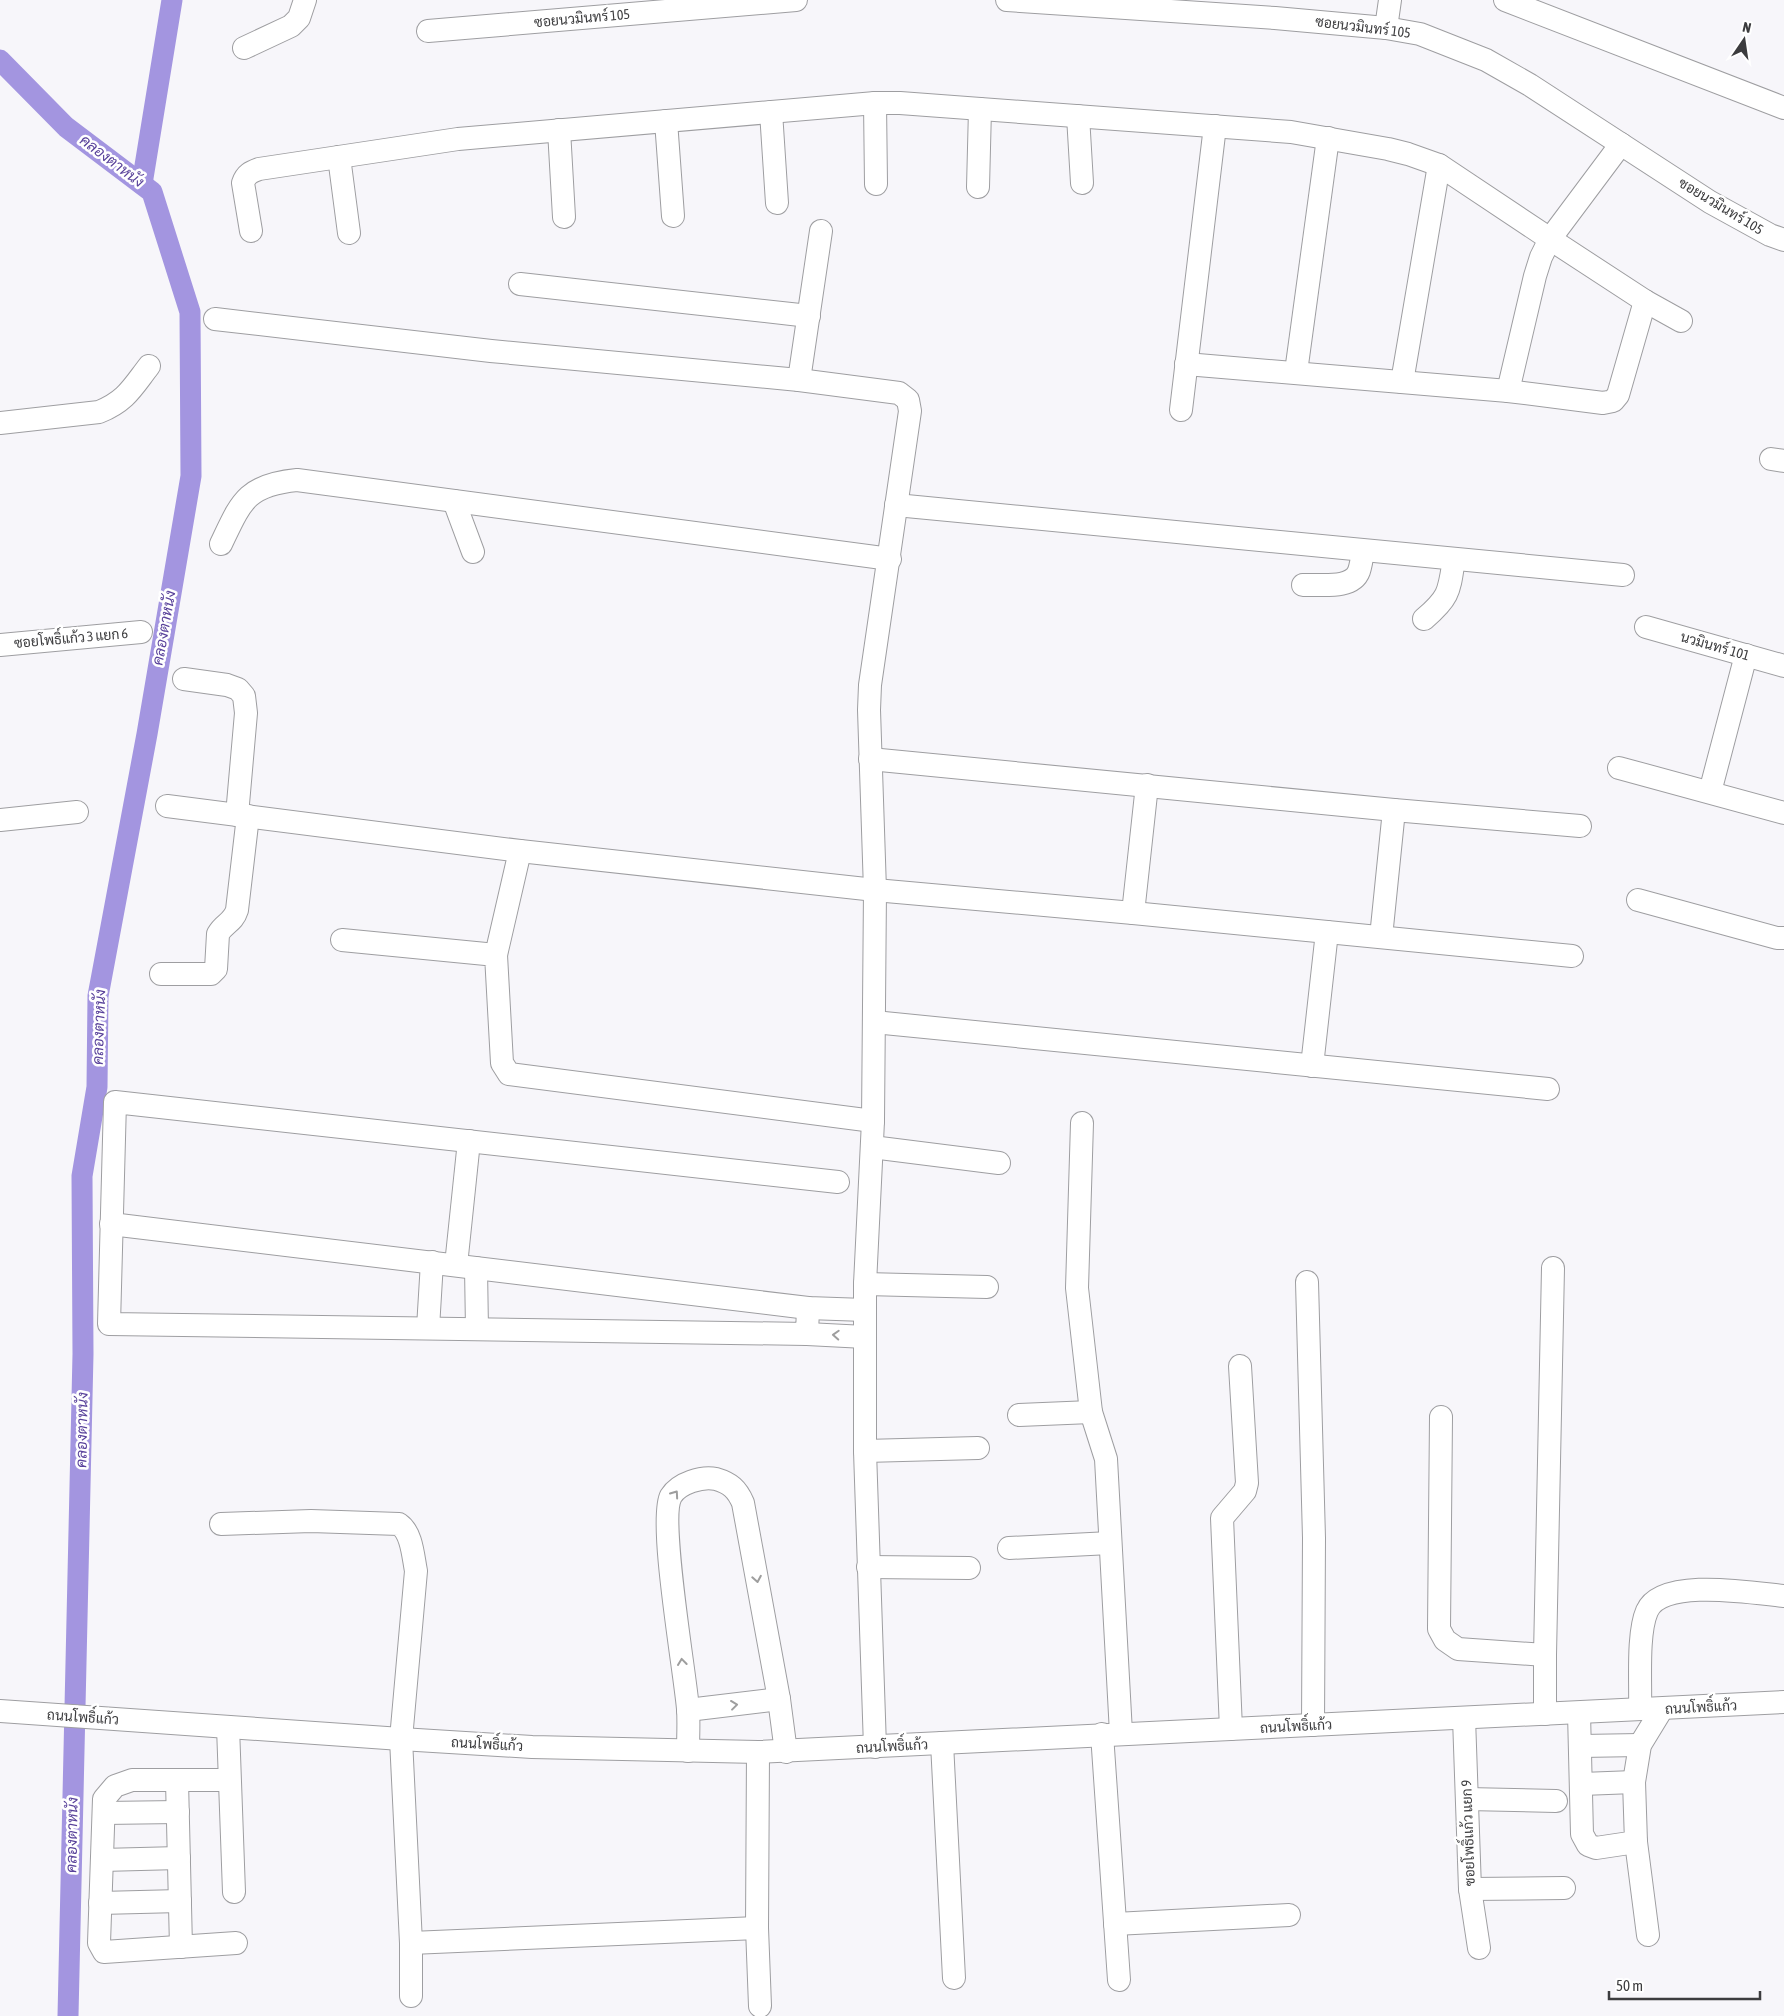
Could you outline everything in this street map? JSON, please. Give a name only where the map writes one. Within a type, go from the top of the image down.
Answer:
[{"type":"street","points":[[244,48],[291,26],[299,18],[305,0]]},
{"type":"street","name":"ซอยนวมินทร์ 105","points":[[428,31],[679,5],[796,0]]},
{"type":"street","name":"ซอยนวมินทร์ 105","points":[[1007,0],[1094,2],[1386,28],[1420,34],[1486,60],[1530,85],[1727,212],[1770,235],[1784,240]]},
{"type":"street","points":[[1386,28],[1390,0]]},
{"type":"street","points":[[1505,0],[1784,108]]},
{"type":"street","points":[[875,103],[876,184]]},
{"type":"street","points":[[251,231],[243,183],[250,172],[259,169],[458,139],[875,103],[916,104],[1215,126],[1328,138],[1408,154],[1439,165],[1550,240],[1645,301],[1681,321]]},
{"type":"street","points":[[978,187],[980,109]]},
{"type":"street","points":[[771,112],[777,203]]},
{"type":"street","points":[[1078,116],[1082,183]]},
{"type":"street","points":[[666,121],[673,216]]},
{"type":"street","points":[[1181,410],[1215,126]]},
{"type":"street","points":[[559,130],[564,217]]},
{"type":"street","points":[[1296,372],[1328,138]]},
{"type":"street","points":[[1508,391],[1534,276],[1541,257],[1550,240],[1621,144]]},
{"type":"street","points":[[339,157],[349,232]]},
{"type":"street","points":[[1402,382],[1439,165]]},
{"type":"street","points":[[800,380],[820,231]]},
{"type":"street","points":[[520,284],[809,316]]},
{"type":"street","points":[[1186,364],[1508,391],[1603,403],[1613,401],[1618,395],[1645,301]]},
{"type":"street","points":[[215,319],[491,351],[800,380],[899,393],[908,400],[910,411],[890,559],[870,685],[870,758],[875,890],[873,1121],[865,1284],[865,1450],[875,1748]]},
{"type":"street","points":[[0,424],[99,412],[125,397],[149,366]]},
{"type":"street","points":[[221,544],[244,499],[259,489],[279,482],[297,480],[890,559]]},
{"type":"street","points":[[454,501],[473,552]]},
{"type":"street","points":[[896,505],[1623,575]]},
{"type":"street","points":[[1303,585],[1344,584],[1352,581],[1359,572],[1363,551]]},
{"type":"street","points":[[1424,619],[1442,605],[1449,588],[1454,559]]},
{"type":"street","name":"นวมินทร์ 101","points":[[1646,627],[1784,666]]},
{"type":"street","name":"ซอยโพธิ์แก้ว 3 แยก 6","points":[[0,645],[141,632]]},
{"type":"street","points":[[1710,792],[1746,655]]},
{"type":"street","points":[[161,974],[211,974],[216,969],[218,934],[221,929],[235,918],[237,910],[246,713],[244,696],[238,689],[227,685],[184,679]]},
{"type":"street","points":[[870,758],[1394,810],[1580,826]]},
{"type":"street","points":[[1619,768],[1784,813]]},
{"type":"street","points":[[1133,913],[1147,786]]},
{"type":"street","points":[[167,806],[520,851],[875,890],[1572,956]]},
{"type":"street","points":[[1381,937],[1394,810]]},
{"type":"street","points":[[0,820],[77,812]]},
{"type":"street","points":[[520,851],[496,955],[502,1063],[509,1074],[873,1121]]},
{"type":"street","points":[[1638,900],[1777,938],[1784,938]]},
{"type":"street","points":[[1312,1066],[1327,932]]},
{"type":"street","points":[[342,940],[496,955]]},
{"type":"street","points":[[874,1022],[1548,1089]]},
{"type":"street","points":[[838,1182],[115,1102],[109,1324],[709,1332],[865,1337]]},
{"type":"street","points":[[1082,1123],[1077,1288],[1092,1412],[1106,1459],[1110,1543],[1115,1924],[1119,1980]]},
{"type":"street","points":[[469,1141],[466,1266],[477,1329]]},
{"type":"street","points":[[872,1147],[999,1163]]},
{"type":"street","points":[[111,1224],[808,1308],[865,1310]]},
{"type":"street","points":[[428,1328],[432,1262]]},
{"type":"street","points":[[1544,1714],[1553,1268]]},
{"type":"street","points":[[1308,1282],[1314,1538],[1313,1725]]},
{"type":"street","points":[[865,1284],[987,1288]]},
{"type":"street","points":[[709,1332],[711,1296]]},
{"type":"street","points":[[807,1334],[808,1308]]},
{"type":"street","points":[[1231,1729],[1222,1518],[1245,1491],[1247,1483],[1240,1366]]},
{"type":"street","points":[[1019,1415],[1092,1412]]},
{"type":"street","points":[[1441,1416],[1439,1629],[1445,1640],[1458,1649],[1545,1655]]},
{"type":"street","points":[[865,1450],[978,1448]]},
{"type":"street","points":[[688,1751],[688,1710],[668,1540],[668,1509],[671,1496],[681,1486],[695,1480],[713,1478],[727,1483],[738,1490],[743,1503],[780,1699],[786,1752]]},
{"type":"street","points":[[221,1524],[311,1521],[377,1522],[402,1526],[412,1546],[416,1571],[400,1740],[411,1943],[411,1996]]},
{"type":"street","points":[[1009,1548],[1110,1543]]},
{"type":"street","points":[[868,1567],[969,1568]]},
{"type":"street","points":[[1640,1710],[1642,1632],[1646,1611],[1653,1600],[1668,1593],[1695,1589],[1784,1596]]},
{"type":"street","points":[[688,1710],[780,1699]]},
{"type":"street","name":"ถนนโพธิ์แก้ว","points":[[0,1711],[400,1740],[532,1747],[786,1752],[1112,1734],[1784,1702]]},
{"type":"street","points":[[1648,1935],[1636,1842],[1634,1782],[1640,1745],[1662,1709]]},
{"type":"street","points":[[1579,1713],[1582,1834],[1588,1845],[1596,1848],[1636,1842]]},
{"type":"street","name":"ซอยโพธิ์เเก้ว แยก 9","points":[[1464,1718],[1470,1889],[1479,1948]]},
{"type":"street","points":[[228,1727],[234,1892]]},
{"type":"street","points":[[942,1743],[954,1978]]},
{"type":"street","points":[[1581,1746],[1640,1745]]},
{"type":"street","points":[[758,1752],[757,1928],[760,2006]]},
{"type":"street","points":[[229,1780],[132,1780],[115,1786],[104,1799],[99,1943],[104,1952],[236,1943]]},
{"type":"street","points":[[177,1781],[181,1948]]},
{"type":"street","points":[[1582,1784],[1634,1782]]},
{"type":"street","points":[[1467,1799],[1556,1801]]},
{"type":"street","points":[[104,1813],[178,1812]]},
{"type":"street","points":[[102,1860],[179,1858]]},
{"type":"street","points":[[1470,1889],[1564,1888]]},
{"type":"street","points":[[100,1903],[180,1901]]},
{"type":"street","points":[[1115,1924],[1288,1915]]},
{"type":"street","points":[[411,1943],[757,1928]]},
{"type":"waterway","points":[[142,184],[172,0]]},
{"type":"waterway","name":"คลองตาหนัง","points":[[0,60],[66,127],[152,192],[190,312],[191,476],[147,734],[98,996],[97,1087],[82,1176],[83,1354],[68,2016]]}]
